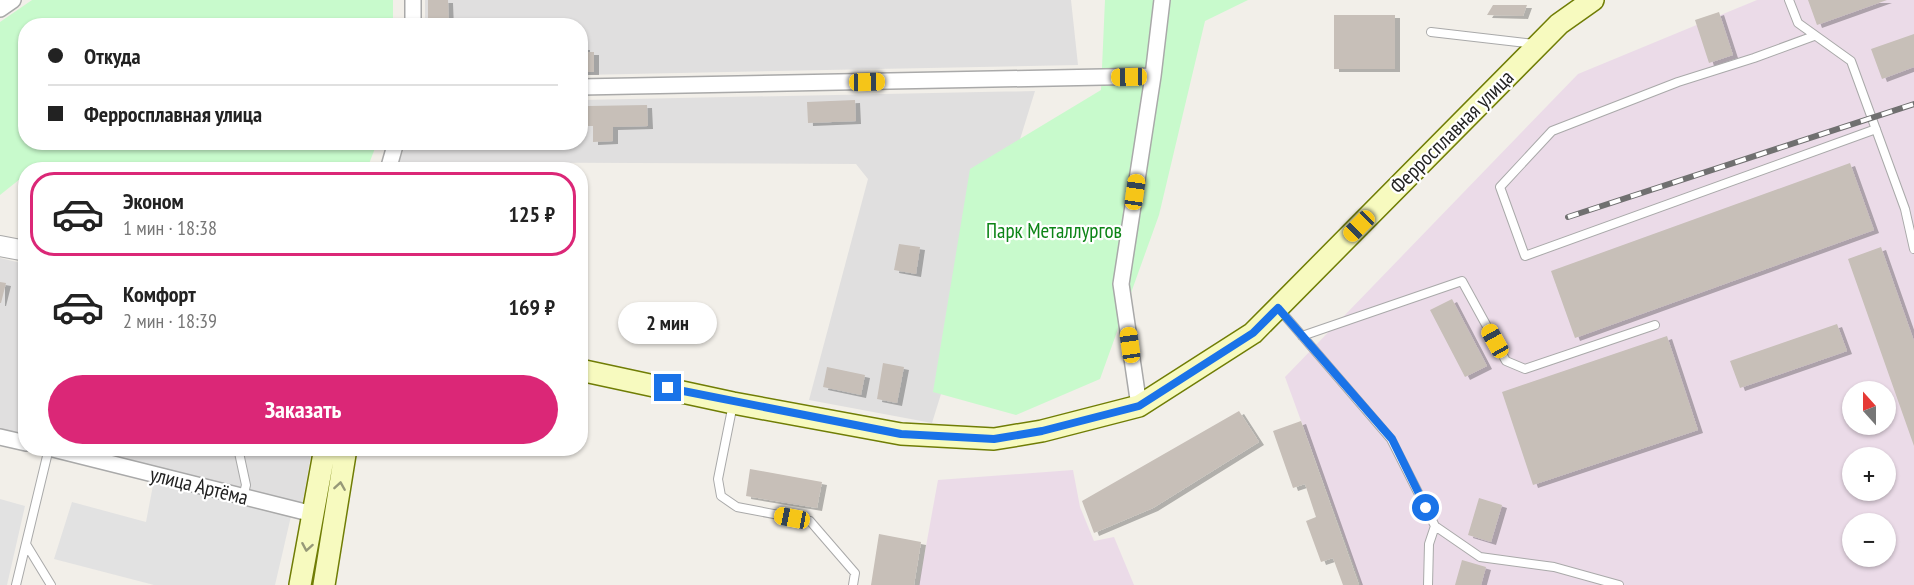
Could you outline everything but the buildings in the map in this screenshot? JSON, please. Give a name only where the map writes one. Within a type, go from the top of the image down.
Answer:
[{"type":"main road","name":"Ферросплавная улица","points":[[588,372],[733,403],[901,434],[994,439],[1042,431],[1139,406],[1253,333],[1559,24],[1593,0]]},
{"type":"main road","points":[[300,585],[324,456]]},
{"type":"main road","points":[[324,585],[345,456]]},
{"type":"street","points":[[0,9],[13,0]]},
{"type":"street","points":[[413,0],[413,18]]},
{"type":"street","points":[[1139,406],[1121,284],[1153,76],[1162,0]]},
{"type":"street","points":[[588,87],[1153,76]]},
{"type":"street","points":[[0,246],[18,249]]},
{"type":"street","points":[[0,437],[18,441]]},
{"type":"street","name":"улица Артёма","points":[[81,456],[313,514]]},
{"type":"lane","points":[[1789,0],[1798,23],[1851,61],[1905,209],[1914,249]]},
{"type":"lane","points":[[1431,32],[1539,45]]},
{"type":"lane","points":[[1814,36],[1678,82],[1552,131],[1500,186],[1525,256],[1876,129]]},
{"type":"lane","points":[[1302,336],[1462,281],[1506,361],[1525,369],[1655,325]]},
{"type":"lane","points":[[1278,308],[1392,439],[1435,526],[1480,557],[1554,567],[1619,585]]},
{"type":"lane","points":[[733,403],[718,479],[721,496],[736,507],[810,521],[855,573],[853,585]]},
{"type":"lane","points":[[16,585],[47,456]]},
{"type":"lane","points":[[240,456],[246,485],[243,497]]},
{"type":"lane","points":[[1428,585],[1429,544],[1435,526]]},
{"type":"lane","points":[[26,544],[51,585]]},
{"type":"shaded area","points":[[425,0],[1071,0],[1078,65],[588,75],[588,18],[425,18]]},
{"type":"shaded area","points":[[1757,0],[1914,0],[1914,585],[1361,585],[1285,377],[1578,74]]},
{"type":"shaded area","points":[[1035,91],[932,423],[809,400],[868,179],[856,164],[399,162],[403,150],[588,150],[588,100]]},
{"type":"shaded area","points":[[0,258],[18,262],[18,449],[0,445]]},
{"type":"shaded area","points":[[49,456],[311,456],[301,512]]},
{"type":"shaded area","points":[[1073,470],[1080,507],[1094,541],[1114,537],[1134,585],[919,585],[938,480]]},
{"type":"shaded area","points":[[154,480],[292,512],[275,585],[154,585],[54,559],[72,502],[146,522]]},
{"type":"shaded area","points":[[0,499],[25,506],[7,585],[0,585]]},
{"type":"green space","points":[[32,0],[393,0],[393,18],[18,18],[18,150],[374,150],[370,162],[18,162],[18,181],[0,195],[0,22]]},
{"type":"green space","name":"Парк Металлургов","points":[[1105,0],[1248,0],[1205,21],[1159,215],[1100,379],[1016,415],[933,392],[970,169],[1101,90]]},
{"type":"railway","points":[[1568,217],[1914,104]]},
{"type":"route","points":[[668,388],[733,403],[901,434],[994,439],[1042,431],[1139,406],[1253,333],[1278,308],[1392,439],[1426,508]]}]
